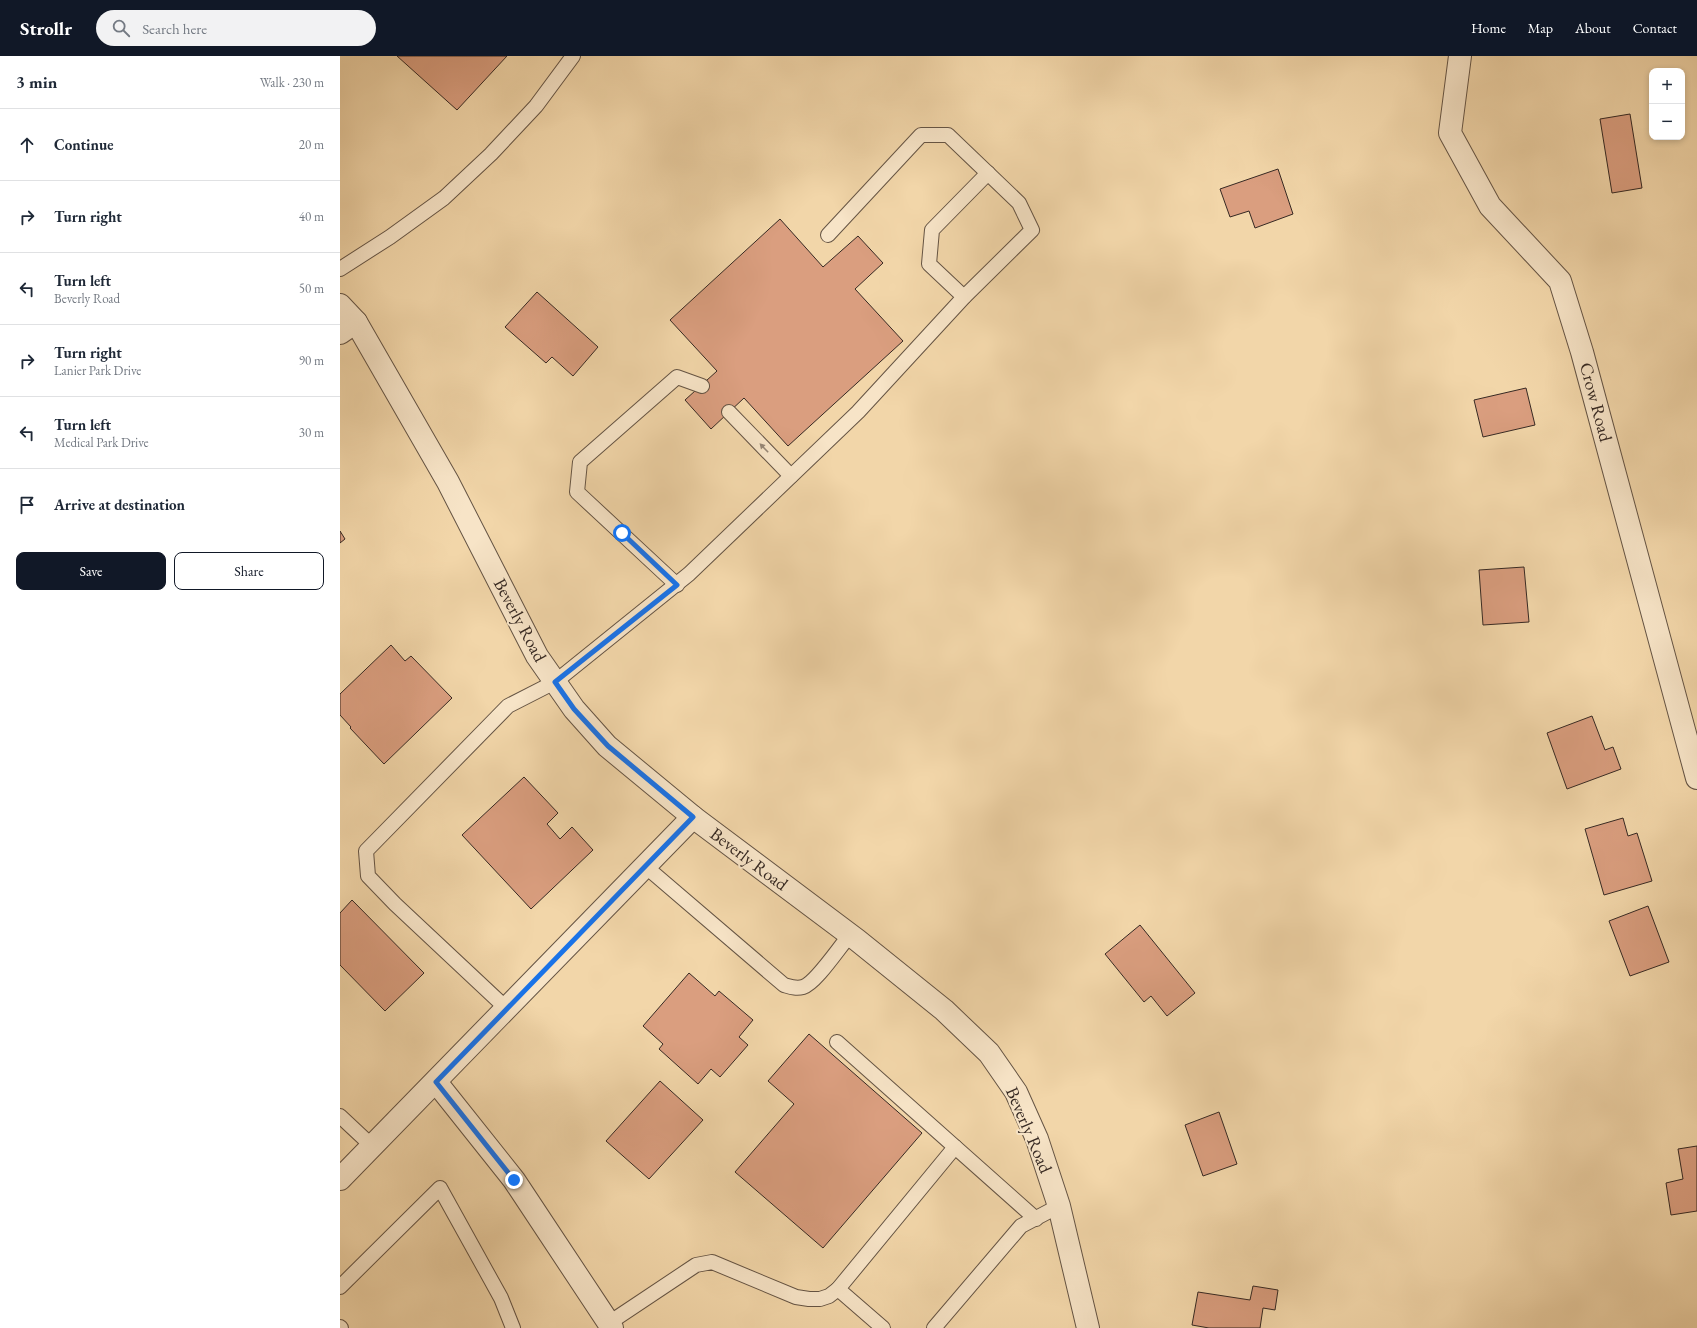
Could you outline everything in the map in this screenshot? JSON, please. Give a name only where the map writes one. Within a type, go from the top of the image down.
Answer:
[{"type":"street","name":"Crow Road","points":[[1460,56],[1450,134],[1490,206],[1560,281],[1582,352],[1697,778]]},
{"type":"street","name":"Beverly Road","points":[[340,305],[348,327],[448,482],[537,656],[574,709],[608,746],[693,817],[850,935],[944,1010],[989,1053],[1019,1099],[1037,1139],[1059,1206],[1088,1328]]},
{"type":"street","points":[[340,1179],[693,817]]},
{"type":"street","points":[[436,1082],[514,1180],[610,1326]]},
{"type":"lane","points":[[340,269],[390,237],[449,193],[491,154],[536,106],[573,56]]},
{"type":"lane","points":[[507,1009],[395,904],[368,876],[366,851],[508,706],[555,682],[677,585],[858,412],[964,297],[1032,230],[1019,203],[948,135],[921,135],[828,234]]},
{"type":"lane","points":[[964,297],[929,264],[932,230],[988,173]]},
{"type":"lane","points":[[677,585],[577,492],[580,462],[677,377],[702,386]]},
{"type":"lane","points":[[729,412],[791,476]]},
{"type":"lane","points":[[645,866],[784,985],[793,988],[802,987],[814,980],[850,935]]},
{"type":"lane","points":[[837,1042],[1036,1218]]},
{"type":"lane","points":[[340,1116],[372,1146]]},
{"type":"lane","points":[[610,1326],[696,1265],[712,1262],[796,1297],[820,1299],[829,1296],[838,1289],[955,1147]]},
{"type":"lane","points":[[340,1287],[440,1188],[501,1298],[512,1328]]},
{"type":"lane","points":[[934,1328],[1021,1226],[1059,1206]]},
{"type":"lane","points":[[838,1289],[883,1328]]},
{"type":"building","points":[[397,56],[507,56],[457,110]]},
{"type":"building","points":[[1630,114],[1642,188],[1612,193],[1600,119]]},
{"type":"building","points":[[1278,169],[1293,214],[1255,228],[1249,211],[1230,217],[1220,189]]},
{"type":"building","points":[[780,219],[823,267],[858,236],[883,263],[855,289],[903,341],[788,446],[744,398],[711,429],[685,400],[717,371],[670,320]]},
{"type":"building","points":[[537,292],[598,347],[573,376],[552,357],[546,363],[505,327]]},
{"type":"building","points":[[1526,388],[1535,425],[1483,437],[1474,400]]},
{"type":"building","points":[[340,531],[345,539],[340,543]]},
{"type":"building","points":[[1524,567],[1529,622],[1483,625],[1479,570]]},
{"type":"building","points":[[391,645],[405,661],[411,656],[452,698],[384,764],[350,728],[351,727],[340,715],[340,694]]},
{"type":"building","points":[[1592,716],[1605,750],[1613,747],[1621,769],[1567,789],[1547,733]]},
{"type":"building","points":[[524,777],[558,813],[547,824],[560,839],[572,827],[593,850],[531,909],[462,835]]},
{"type":"building","points":[[1623,818],[1628,836],[1637,833],[1652,881],[1604,895],[1585,829]]},
{"type":"building","points":[[352,900],[424,973],[385,1011],[340,965],[340,913]]},
{"type":"building","points":[[1648,906],[1669,962],[1630,976],[1609,921]]},
{"type":"building","points":[[1140,925],[1195,993],[1167,1016],[1151,996],[1144,1002],[1105,954]]},
{"type":"building","points":[[689,973],[715,996],[719,991],[753,1020],[739,1037],[748,1045],[720,1077],[711,1069],[698,1084],[659,1049],[663,1044],[643,1026]]},
{"type":"building","points":[[809,1034],[922,1133],[823,1248],[735,1172],[794,1104],[768,1081]]},
{"type":"building","points":[[660,1081],[703,1120],[649,1179],[606,1141]]},
{"type":"building","points":[[1219,1112],[1237,1164],[1203,1176],[1185,1125]]},
{"type":"building","points":[[1697,1146],[1697,1211],[1671,1215],[1666,1183],[1683,1179],[1678,1149]]},
{"type":"building","points":[[1253,1286],[1278,1290],[1275,1310],[1263,1308],[1260,1328],[1209,1328],[1192,1325],[1198,1292],[1250,1300]]},
{"type":"route","points":[[514,1180],[436,1082],[693,817],[608,746],[574,709],[555,682],[677,585],[622,533]]}]
